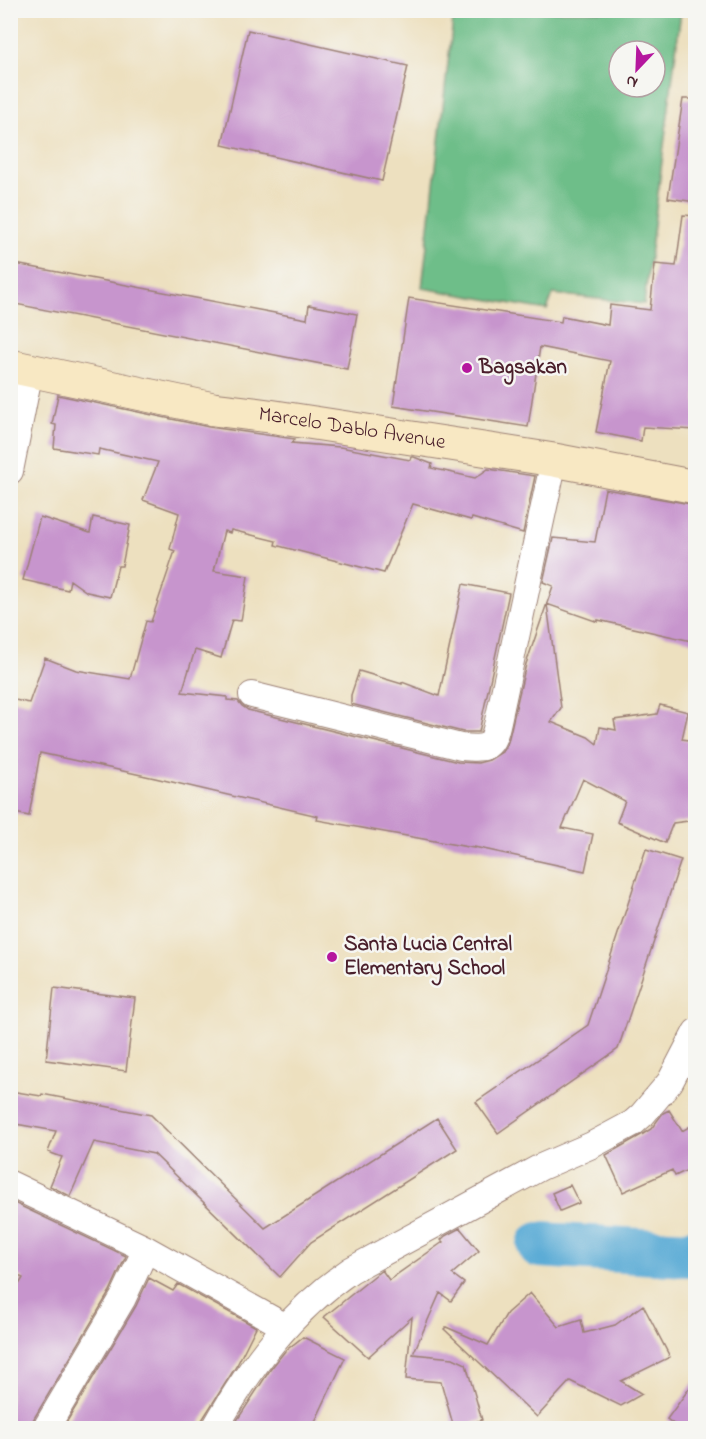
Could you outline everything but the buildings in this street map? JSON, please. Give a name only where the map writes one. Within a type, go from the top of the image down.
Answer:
[{"type":"street","name":"Marcelo Dablo Avenue","points":[[20,368],[213,409],[554,460],[696,487]]},
{"type":"street","points":[[10,471],[20,368]]},
{"type":"street","points":[[252,695],[461,747],[478,748],[494,740],[554,460]]},
{"type":"street","points":[[215,1428],[258,1360],[286,1327],[330,1285],[351,1270],[541,1167],[592,1145],[633,1123],[670,1082],[696,1032]]},
{"type":"street","points":[[10,1184],[146,1249],[286,1327]]},
{"type":"street","points":[[46,1428],[123,1298],[146,1249]]},
{"type":"green space","points":[[454,11],[681,11],[644,304],[553,294],[547,310],[422,288]]},
{"type":"waterway","points":[[540,1245],[689,1254],[696,1250]]},
{"type":"place","name":"Bagsakan","points":[[467,368]]},
{"type":"place","name":"Santa Lucia Central Elementary School","points":[[332,957]]}]
